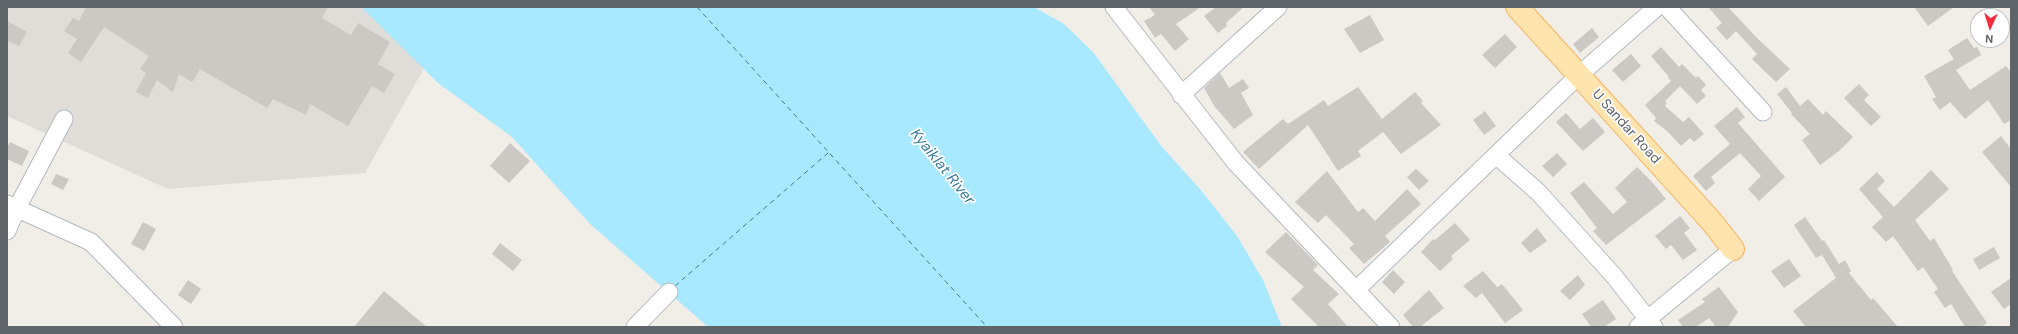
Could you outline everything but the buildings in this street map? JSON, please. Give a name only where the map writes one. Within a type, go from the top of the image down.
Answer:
[{"type":"main road","name":"U Sandar Road","points":[[1518,7],[1712,222],[1733,249]]},
{"type":"street","points":[[1114,7],[1181,95],[1235,162],[1392,327]]},
{"type":"street","points":[[1181,95],[1278,7]]},
{"type":"street","points":[[1356,290],[1497,156],[1579,75],[1657,7]]},
{"type":"street","points":[[1667,7],[1763,112]]},
{"type":"street","points":[[7,231],[12,206],[64,119]]},
{"type":"street","points":[[1497,156],[1538,192],[1614,276],[1647,324],[1733,249]]},
{"type":"street","points":[[12,206],[92,242],[174,327]]},
{"type":"street","points":[[635,327],[668,292]]},
{"type":"shaded area","points":[[7,7],[400,7],[436,47],[365,173],[168,189],[7,116]]},
{"type":"water","name":"Kyaiklat River","points":[[361,7],[1034,7],[1064,24],[1093,52],[1162,147],[1200,189],[1237,236],[1263,280],[1282,327],[708,327],[590,224],[512,137],[438,83]]},
{"type":"ferry route","points":[[697,7],[987,327]]},
{"type":"ferry route","points":[[675,286],[828,153]]}]
